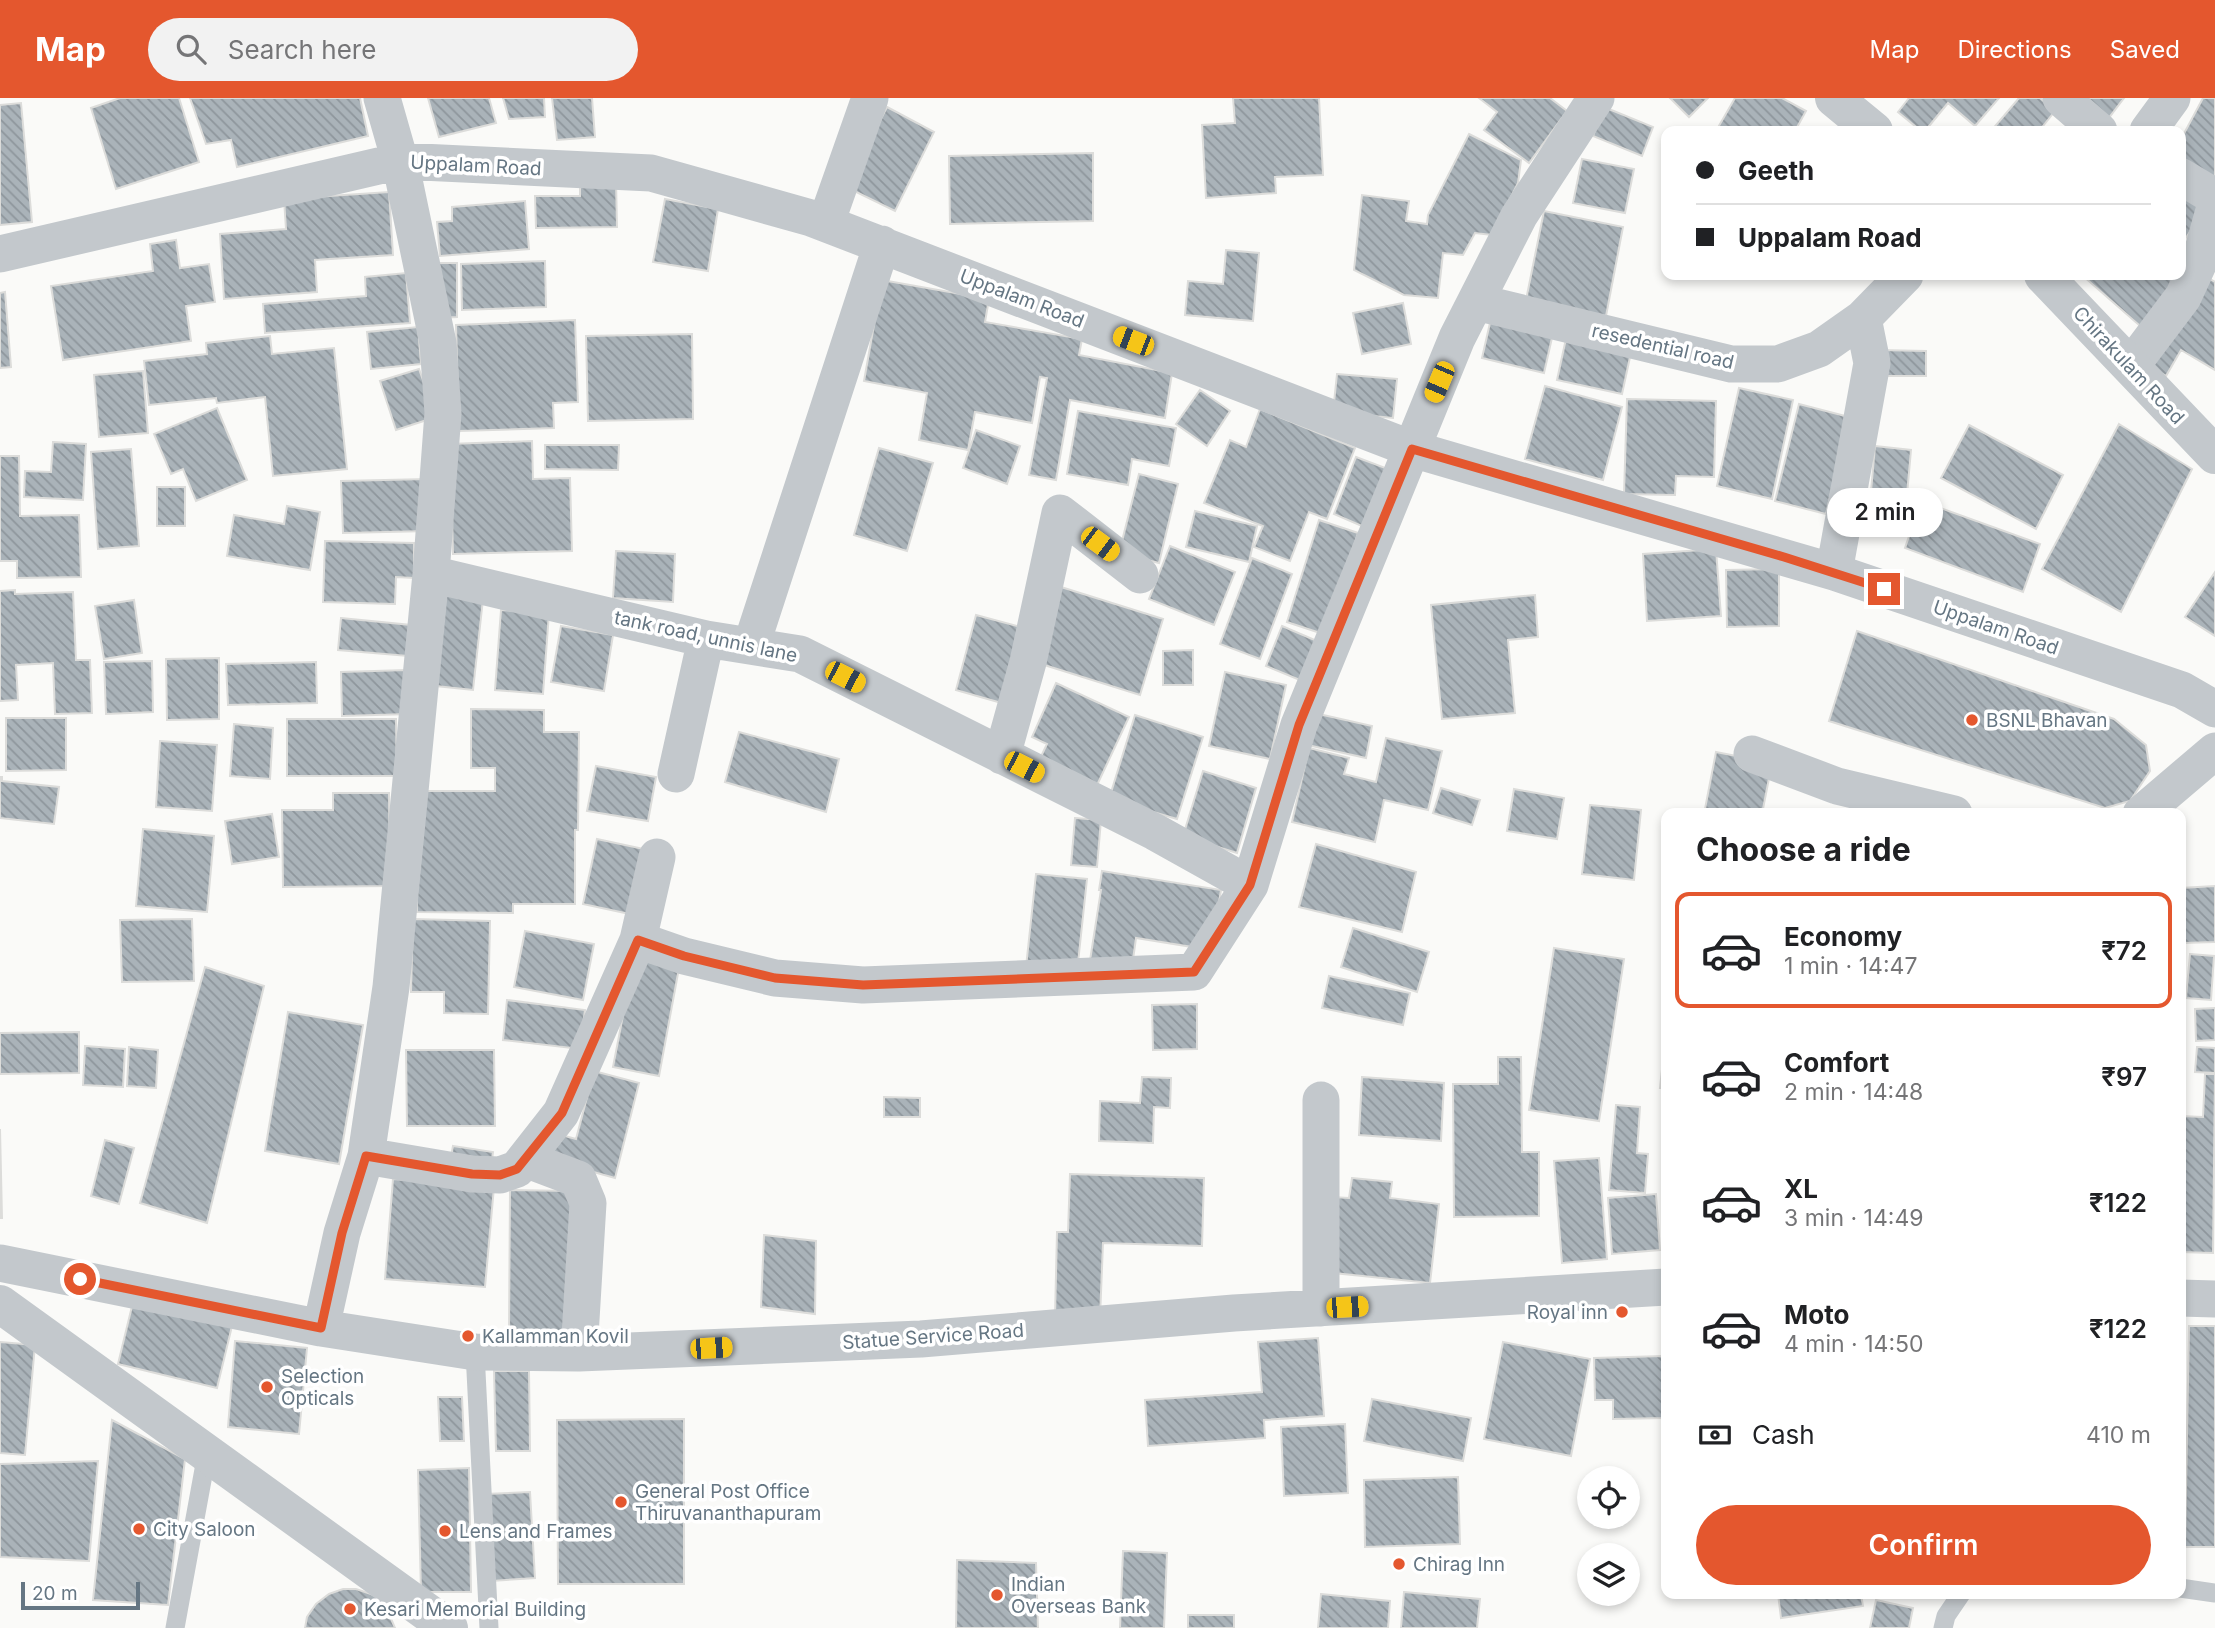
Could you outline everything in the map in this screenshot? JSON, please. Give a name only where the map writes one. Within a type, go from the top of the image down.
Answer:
[{"type":"street","points":[[321,1328],[342,1233],[366,1156],[391,987],[443,413],[438,344],[400,161],[382,98]]},
{"type":"street","points":[[826,223],[870,98]]},
{"type":"street","points":[[638,940],[684,956],[775,978],[863,985],[1194,972],[1250,885],[1299,725],[1458,338],[1519,216],[1595,98]]},
{"type":"street","points":[[1834,98],[1868,126]]},
{"type":"street","points":[[2061,98],[2093,126]]},
{"type":"street","points":[[2152,126],[2172,98]]},
{"type":"street","name":"Uppalam Road","points":[[0,254],[400,161],[651,173],[826,223],[1412,449],[1834,572],[2182,690],[2215,709]]},
{"type":"street","points":[[2186,180],[2215,197]]},
{"type":"street","points":[[2131,366],[2183,297],[2200,260],[2215,207]]},
{"type":"street","points":[[751,646],[882,244]]},
{"type":"street","name":"resedential road","points":[[1476,302],[1731,364],[1778,364],[1819,349],[1864,318],[1900,280]]},
{"type":"street","name":"Chirakulam Road","points":[[2051,280],[2215,455]]},
{"type":"street","points":[[1834,572],[1872,363],[1864,318]]},
{"type":"street","points":[[1002,756],[1028,662],[1060,513],[1140,575]]},
{"type":"street","name":"tank road, unnis lane","points":[[430,574],[706,639],[800,654],[1155,832],[1250,885]]},
{"type":"street","points":[[676,774],[706,639]]},
{"type":"street","points":[[2148,808],[2215,751]]},
{"type":"street","points":[[1752,754],[1837,786],[1929,808]]},
{"type":"street","points":[[366,1156],[472,1174],[500,1175],[517,1169],[562,1113],[638,940],[657,857]]},
{"type":"street","points":[[1321,1100],[1321,1308]]},
{"type":"street","points":[[526,1159],[578,1179],[588,1203],[579,1353]]},
{"type":"street","name":"Statue Service Road","points":[[0,1263],[321,1328],[475,1352],[579,1353],[921,1339],[1321,1308],[1661,1287]]},
{"type":"street","points":[[2186,1298],[2215,1298]]},
{"type":"street","points":[[0,1304],[449,1628]]},
{"type":"lane","points":[[475,1352],[489,1628]]},
{"type":"lane","points":[[175,1628],[207,1453]]},
{"type":"lane","points":[[2186,1589],[2215,1594]]},
{"type":"lane","points":[[1942,1628],[1946,1616],[1958,1599]]},
{"type":"building","points":[[120,98],[179,98],[199,162],[116,189],[91,108]]},
{"type":"building","points":[[190,98],[360,98],[368,136],[237,167],[231,140],[206,144]]},
{"type":"building","points":[[428,98],[489,98],[496,123],[439,137]]},
{"type":"building","points":[[503,98],[544,98],[545,117],[509,119]]},
{"type":"building","points":[[552,98],[592,98],[595,137],[557,140]]},
{"type":"building","points":[[1233,98],[1319,98],[1323,175],[1275,177],[1276,193],[1206,198],[1202,125],[1235,123]]},
{"type":"building","points":[[1479,98],[1550,98],[1567,111],[1529,163],[1484,130],[1497,112]]},
{"type":"building","points":[[1670,98],[1708,98],[1689,117]]},
{"type":"building","points":[[1735,98],[1782,98],[1806,111],[1798,126],[1719,126]]},
{"type":"building","points":[[1909,98],[1999,98],[1975,126],[1948,103],[1929,126],[1915,126],[1898,112]]},
{"type":"building","points":[[2019,98],[2040,98],[2055,111],[2043,126],[1995,126]]},
{"type":"building","points":[[2072,98],[2124,98],[2105,123]]},
{"type":"building","points":[[2203,98],[2215,98],[2215,184],[2186,169],[2186,130]]},
{"type":"building","points":[[21,103],[32,222],[0,225],[0,105]]},
{"type":"building","points":[[887,107],[934,132],[895,211],[846,187]]},
{"type":"building","points":[[1604,107],[1653,127],[1642,156],[1593,136]]},
{"type":"building","points":[[1469,134],[1521,160],[1518,183],[1492,235],[1475,233],[1463,255],[1443,253],[1438,298],[1404,295],[1354,270],[1362,195],[1409,201],[1406,221],[1427,224],[1428,215]]},
{"type":"building","points":[[1093,153],[1093,221],[950,224],[949,156]]},
{"type":"building","points":[[1582,159],[1634,169],[1625,213],[1573,203]]},
{"type":"building","points":[[616,180],[617,227],[536,228],[535,196],[580,196],[580,181]]},
{"type":"building","points":[[2186,189],[2209,205],[2186,238]]},
{"type":"building","points":[[389,192],[393,255],[315,260],[317,292],[224,299],[220,234],[286,229],[284,199]]},
{"type":"building","points":[[665,199],[718,209],[708,271],[653,262]]},
{"type":"building","points":[[525,201],[529,249],[440,256],[437,222],[452,221],[452,207]]},
{"type":"building","points":[[1544,211],[1623,227],[1606,316],[1526,300]]},
{"type":"building","points":[[176,240],[180,268],[209,264],[215,302],[186,306],[191,341],[63,360],[51,286],[153,271],[150,244]]},
{"type":"building","points":[[1226,250],[1259,253],[1253,321],[1185,315],[1188,281],[1223,284]]},
{"type":"building","points":[[545,261],[546,307],[462,310],[461,264]]},
{"type":"building","points":[[437,263],[457,263],[457,317],[438,318]]},
{"type":"building","points":[[406,273],[410,323],[265,333],[263,304],[366,296],[365,277]]},
{"type":"building","points":[[2200,273],[2215,282],[2215,370],[2181,350],[2166,376],[2146,364]]},
{"type":"building","points":[[882,280],[989,299],[985,322],[1082,339],[1079,355],[1172,373],[1165,418],[1070,400],[1056,480],[1029,475],[1047,378],[1040,377],[1032,423],[975,412],[968,450],[919,440],[927,393],[864,381]]},
{"type":"building","points":[[2088,280],[2175,280],[2147,332]]},
{"type":"building","points":[[5,292],[11,367],[0,368],[0,293]]},
{"type":"building","points":[[1403,303],[1411,344],[1362,354],[1353,313]]},
{"type":"building","points":[[1492,314],[1554,329],[1544,373],[1482,358]]},
{"type":"building","points":[[575,320],[578,402],[553,403],[554,428],[459,431],[456,325]]},
{"type":"building","points":[[418,327],[421,364],[371,369],[367,332]]},
{"type":"building","points":[[692,334],[693,419],[588,421],[586,336]]},
{"type":"building","points":[[1567,334],[1632,348],[1622,394],[1557,380]]},
{"type":"building","points":[[270,336],[272,354],[334,348],[347,469],[273,476],[265,397],[217,403],[216,398],[149,405],[144,361],[207,354],[206,343]]},
{"type":"building","points":[[1879,350],[1926,351],[1926,376],[1878,376]]},
{"type":"building","points":[[419,369],[436,417],[396,430],[380,381]]},
{"type":"building","points":[[143,371],[148,433],[99,437],[94,375]]},
{"type":"building","points":[[1337,374],[1397,379],[1393,418],[1333,412]]},
{"type":"building","points":[[1545,386],[1622,407],[1603,480],[1525,459]]},
{"type":"building","points":[[1739,388],[1793,400],[1772,499],[1717,486]]},
{"type":"building","points":[[1200,390],[1230,411],[1207,446],[1176,424]]},
{"type":"building","points":[[1627,399],[1716,401],[1714,477],[1676,476],[1675,495],[1624,494]]},
{"type":"building","points":[[1799,404],[1849,417],[1826,514],[1775,501]]},
{"type":"building","points":[[217,408],[247,480],[196,501],[183,469],[171,474],[154,434]]},
{"type":"building","points":[[1260,409],[1355,448],[1327,519],[1309,512],[1290,561],[1254,547],[1263,526],[1204,503],[1230,440],[1246,447]]},
{"type":"building","points":[[1078,411],[1176,428],[1169,466],[1132,459],[1128,485],[1067,474]]},
{"type":"building","points":[[2119,424],[2192,469],[2121,612],[2042,569]]},
{"type":"building","points":[[1969,425],[2063,475],[2036,529],[1941,478]]},
{"type":"building","points":[[976,430],[1020,446],[1007,484],[963,468]]},
{"type":"building","points":[[532,441],[533,479],[570,478],[572,551],[453,554],[450,444]]},
{"type":"building","points":[[53,442],[86,444],[83,500],[24,497],[25,471],[51,472]]},
{"type":"building","points":[[545,445],[619,445],[618,470],[545,469]]},
{"type":"building","points":[[1875,446],[1911,450],[1905,517],[1869,514]]},
{"type":"building","points":[[879,448],[933,463],[907,551],[854,535]]},
{"type":"building","points":[[131,449],[139,546],[98,549],[91,452]]},
{"type":"building","points":[[0,456],[19,456],[20,516],[79,515],[81,577],[17,578],[17,561],[0,561]]},
{"type":"building","points":[[1356,457],[1388,469],[1364,527],[1334,514]]},
{"type":"building","points":[[1139,474],[1178,484],[1159,563],[1119,553]]},
{"type":"building","points":[[428,479],[429,531],[343,533],[341,481]]},
{"type":"building","points":[[157,487],[185,487],[185,526],[157,526]]},
{"type":"building","points":[[1921,501],[2040,544],[2023,592],[1905,548]]},
{"type":"building","points":[[287,506],[320,512],[310,570],[227,556],[234,515],[284,524]]},
{"type":"building","points":[[1195,511],[1257,526],[1249,562],[1186,547]]},
{"type":"building","points":[[1319,520],[1358,533],[1326,635],[1287,622]]},
{"type":"building","points":[[325,541],[414,543],[414,578],[396,577],[395,604],[323,602]]},
{"type":"building","points":[[1170,546],[1235,572],[1214,625],[1149,599]]},
{"type":"building","points":[[1716,549],[1721,616],[1647,621],[1643,554]]},
{"type":"building","points":[[616,551],[675,554],[673,602],[613,598]]},
{"type":"building","points":[[1252,558],[1292,574],[1260,659],[1220,644]]},
{"type":"building","points":[[1779,569],[1779,626],[1727,627],[1726,570]]},
{"type":"building","points":[[2215,572],[2215,636],[2185,617]]},
{"type":"building","points":[[1061,587],[1163,619],[1140,695],[1038,663]]},
{"type":"building","points":[[15,590],[15,594],[73,592],[76,660],[90,660],[92,713],[55,714],[53,663],[16,665],[18,700],[0,701],[0,591]]},
{"type":"building","points":[[446,595],[483,599],[473,690],[436,686]]},
{"type":"building","points":[[1535,595],[1538,637],[1508,640],[1515,713],[1442,719],[1431,605]]},
{"type":"building","points":[[134,600],[142,653],[104,659],[95,606]]},
{"type":"building","points":[[501,610],[549,613],[543,694],[495,690]]},
{"type":"building","points":[[976,615],[1032,630],[1012,706],[956,690]]},
{"type":"building","points":[[341,618],[411,625],[408,656],[338,650]]},
{"type":"building","points":[[561,626],[613,635],[604,691],[551,682]]},
{"type":"building","points":[[1282,626],[1324,644],[1307,683],[1266,666]]},
{"type":"building","name":"BSNL Bhavan","points":[[1857,631],[2114,719],[2146,745],[2150,771],[2130,801],[2105,808],[1829,721]]},
{"type":"building","points":[[1193,650],[1193,685],[1163,685],[1163,651]]},
{"type":"building","points":[[219,658],[219,719],[167,720],[166,659]]},
{"type":"building","points":[[152,661],[153,712],[106,714],[104,662]]},
{"type":"building","points":[[316,662],[317,703],[228,705],[226,664]]},
{"type":"building","points":[[407,670],[409,714],[342,716],[341,672]]},
{"type":"building","points":[[1225,672],[1286,685],[1270,759],[1209,746]]},
{"type":"building","points":[[1056,683],[1129,717],[1091,798],[1034,771],[1047,744],[1032,737]]},
{"type":"building","points":[[471,709],[544,710],[544,732],[579,732],[575,904],[513,904],[513,913],[417,912],[417,791],[495,791],[495,768],[471,768]]},
{"type":"building","points":[[1310,712],[1372,726],[1366,758],[1303,744]]},
{"type":"building","points":[[1135,715],[1203,737],[1177,819],[1109,799]]},
{"type":"building","points":[[6,718],[66,718],[66,770],[6,771]]},
{"type":"building","points":[[287,719],[396,719],[397,776],[287,776]]},
{"type":"building","points":[[234,724],[273,728],[270,779],[230,776]]},
{"type":"building","points":[[739,732],[839,759],[826,812],[725,782]]},
{"type":"building","points":[[1386,738],[1442,751],[1428,810],[1384,800],[1375,842],[1292,822],[1309,748],[1349,758],[1344,774],[1376,782]]},
{"type":"building","points":[[160,741],[217,745],[212,811],[156,807]]},
{"type":"building","points":[[1716,752],[1772,763],[1763,808],[1705,808]]},
{"type":"building","points":[[596,766],[656,777],[648,821],[587,811]]},
{"type":"building","points":[[1203,771],[1256,788],[1237,853],[1183,836]]},
{"type":"building","points":[[0,777],[2,781],[59,787],[54,824],[0,818]]},
{"type":"building","points":[[1441,788],[1480,800],[1472,825],[1433,813]]},
{"type":"building","points":[[1514,789],[1564,798],[1557,839],[1507,831]]},
{"type":"building","points":[[333,793],[389,793],[390,886],[283,887],[282,810],[333,810]]},
{"type":"building","points":[[1590,805],[1641,810],[1634,880],[1582,874]]},
{"type":"building","points":[[272,814],[279,857],[232,864],[225,821]]},
{"type":"building","points":[[1075,818],[1101,820],[1097,867],[1071,865]]},
{"type":"building","points":[[143,829],[214,836],[207,912],[136,906]]},
{"type":"building","points":[[597,839],[653,851],[639,916],[583,904]]},
{"type":"building","points":[[1316,844],[1416,872],[1402,932],[1299,907]]},
{"type":"building","points":[[1102,871],[1221,890],[1211,950],[1136,938],[1131,974],[1089,967]]},
{"type":"building","points":[[1036,874],[1087,879],[1077,972],[1026,967]]},
{"type":"building","points":[[2215,886],[2215,942],[2186,943],[2186,888]]},
{"type":"building","points":[[192,919],[194,981],[122,982],[120,920]]},
{"type":"building","points":[[413,919],[490,921],[488,1014],[444,1013],[444,992],[411,992]]},
{"type":"building","points":[[1353,928],[1429,952],[1417,992],[1341,967]]},
{"type":"building","points":[[525,931],[594,944],[583,1000],[514,987]]},
{"type":"building","points":[[1554,948],[1624,959],[1599,1121],[1529,1110]]},
{"type":"building","points":[[2190,954],[2214,956],[2211,1000],[2186,998]]},
{"type":"building","points":[[634,959],[679,968],[659,1076],[613,1067]]},
{"type":"building","points":[[205,967],[264,986],[207,1223],[140,1203]]},
{"type":"building","points":[[1329,976],[1410,993],[1403,1025],[1322,1008]]},
{"type":"building","points":[[507,1000],[585,1010],[580,1049],[503,1040]]},
{"type":"building","points":[[1197,1004],[1197,1049],[1153,1050],[1152,1005]]},
{"type":"building","points":[[2215,1008],[2215,1040],[2196,1041],[2195,1009]]},
{"type":"building","points":[[288,1012],[363,1025],[339,1164],[265,1151]]},
{"type":"building","points":[[79,1032],[79,1073],[0,1074],[0,1033]]},
{"type":"building","points":[[85,1046],[125,1049],[123,1087],[83,1085]]},
{"type":"building","points":[[129,1047],[158,1050],[156,1088],[127,1086]]},
{"type":"building","points":[[2197,1047],[2215,1048],[2215,1073],[2195,1072]]},
{"type":"building","points":[[406,1050],[494,1050],[495,1126],[407,1126]]},
{"type":"building","points":[[1498,1057],[1521,1057],[1522,1152],[1539,1152],[1539,1216],[1454,1217],[1453,1084],[1498,1084]]},
{"type":"building","points":[[594,1071],[639,1083],[615,1178],[547,1159],[554,1133],[576,1139]]},
{"type":"building","points":[[2205,1074],[2215,1074],[2213,1253],[2186,1252],[2186,1116],[2203,1117]]},
{"type":"building","points":[[1142,1077],[1171,1078],[1170,1108],[1154,1107],[1153,1143],[1099,1141],[1100,1101],[1140,1103]]},
{"type":"building","points":[[1362,1077],[1444,1083],[1441,1141],[1359,1135]]},
{"type":"building","points":[[884,1097],[920,1098],[920,1117],[884,1117]]},
{"type":"building","points":[[1616,1105],[1640,1107],[1637,1153],[1648,1154],[1645,1193],[1609,1190]]},
{"type":"building","points":[[0,1129],[2,1218],[0,1218]]},
{"type":"building","points":[[105,1140],[134,1148],[119,1204],[91,1196]]},
{"type":"building","points":[[453,1146],[493,1152],[491,1168],[450,1162]]},
{"type":"building","points":[[1599,1158],[1607,1259],[1562,1263],[1554,1161]]},
{"type":"building","points":[[1070,1174],[1204,1178],[1202,1246],[1103,1243],[1100,1318],[1055,1317],[1057,1232],[1068,1232]]},
{"type":"building","points":[[1352,1178],[1392,1182],[1390,1198],[1439,1204],[1430,1283],[1324,1272],[1332,1197],[1349,1198]]},
{"type":"building","points":[[393,1179],[494,1187],[485,1287],[385,1279]]},
{"type":"building","points":[[510,1190],[571,1191],[571,1334],[509,1334]]},
{"type":"building","points":[[1656,1194],[1660,1250],[1612,1254],[1608,1198]]},
{"type":"building","points":[[764,1235],[816,1241],[815,1314],[761,1307]]},
{"type":"building","points":[[133,1302],[232,1326],[217,1388],[118,1364]]},
{"type":"building","points":[[2189,1326],[2215,1326],[2215,1547],[2186,1547]]},
{"type":"building","points":[[1318,1338],[1324,1416],[1264,1420],[1265,1438],[1148,1446],[1145,1400],[1262,1392],[1258,1342]]},
{"type":"building","name":"Selection Opticals","points":[[235,1341],[307,1348],[299,1434],[228,1427]]},
{"type":"building","points":[[0,1342],[35,1345],[25,1455],[0,1453]]},
{"type":"building","points":[[1503,1342],[1590,1359],[1571,1456],[1484,1439]]},
{"type":"building","points":[[1661,1356],[1661,1418],[1613,1419],[1613,1400],[1595,1400],[1594,1358]]},
{"type":"building","points":[[494,1371],[529,1371],[530,1451],[496,1451]]},
{"type":"building","points":[[438,1397],[462,1397],[464,1441],[440,1441]]},
{"type":"building","points":[[1372,1399],[1471,1418],[1463,1461],[1364,1441]]},
{"type":"building","name":"General Post Office Thiruvananthapuram","points":[[684,1419],[684,1584],[558,1584],[557,1420]]},
{"type":"building","name":"City Saloon","points":[[112,1420],[185,1459],[168,1605],[93,1600]]},
{"type":"building","points":[[1345,1424],[1348,1493],[1284,1496],[1281,1427]]},
{"type":"building","points":[[98,1461],[89,1561],[0,1557],[0,1464]]},
{"type":"building","name":"Lens and Frames","points":[[469,1468],[471,1592],[421,1592],[418,1470]]},
{"type":"building","points":[[1458,1477],[1460,1544],[1365,1547],[1364,1480]]},
{"type":"building","points":[[530,1492],[535,1578],[491,1581],[485,1494]]},
{"type":"building","points":[[1123,1551],[1167,1553],[1164,1628],[1120,1628]]},
{"type":"building","name":"Indian Overseas Bank","points":[[957,1560],[1036,1563],[1038,1628],[956,1628]]},
{"type":"building","name":"Kesari Memorial Building","points":[[343,1589],[356,1589],[384,1602],[395,1628],[305,1628],[307,1617],[316,1604],[329,1594]]},
{"type":"building","points":[[1404,1592],[1480,1599],[1477,1628],[1401,1628]]},
{"type":"building","points":[[1321,1594],[1390,1601],[1388,1628],[1318,1628]]},
{"type":"building","points":[[1779,1599],[1862,1599],[1863,1606],[1781,1618]]},
{"type":"building","points":[[1876,1600],[1913,1608],[1909,1628],[1870,1628]]},
{"type":"building","points":[[1188,1615],[1234,1615],[1234,1628],[1188,1628]]},
{"type":"place","name":"BSNL Bhavan","points":[[1972,720]]},
{"type":"place","name":"Royal inn","points":[[1622,1312]]},
{"type":"place","name":"Kallamman Kovil","points":[[468,1336]]},
{"type":"place","name":"Selection Opticals","points":[[267,1387]]},
{"type":"place","name":"General Post Office Thiruvananthapuram","points":[[621,1502]]},
{"type":"place","name":"City Saloon","points":[[139,1529]]},
{"type":"place","name":"Lens and Frames","points":[[445,1531]]},
{"type":"place","name":"Chirag Inn","points":[[1399,1564]]},
{"type":"place","name":"Indian Overseas Bank","points":[[997,1595]]},
{"type":"place","name":"Kesari Memorial Building","points":[[350,1609]]},
{"type":"route","points":[[80,1279],[321,1328],[342,1233],[366,1156],[472,1174],[500,1175],[517,1169],[562,1113],[638,940],[684,956],[775,978],[863,985],[1194,972],[1250,885],[1299,725],[1412,449],[1784,557],[1884,589]]}]
